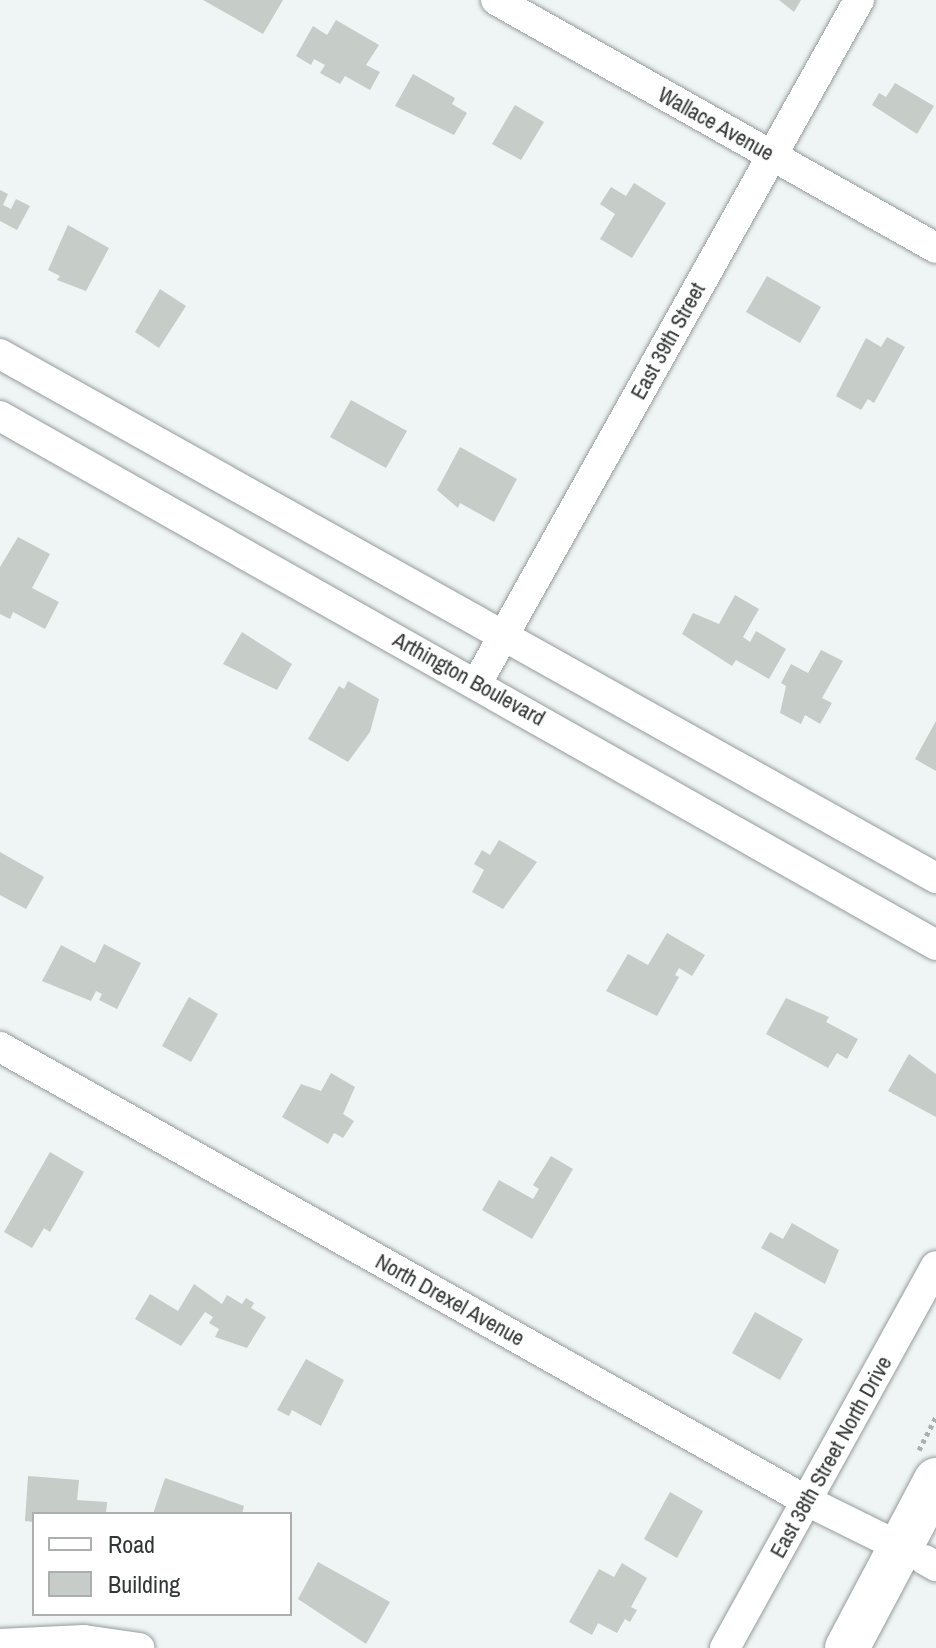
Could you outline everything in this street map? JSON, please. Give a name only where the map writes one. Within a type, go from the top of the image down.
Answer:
[{"type":"main road","points":[[878,1648],[925,1553],[936,1480]]},
{"type":"main road","points":[[847,1648],[925,1553]]},
{"type":"street","name":"Wallace Avenue","points":[[496,0],[936,248]]},
{"type":"street","name":"East 39th Street","points":[[477,683],[859,0]]},
{"type":"street","points":[[0,354],[936,878]]},
{"type":"street","name":"Arthington Boulevard","points":[[0,416],[936,945]]},
{"type":"street","name":"North Drexel Avenue","points":[[0,1047],[807,1501],[925,1553]]},
{"type":"street","name":"East 38th Street North Drive","points":[[725,1648],[936,1266]]},
{"type":"street","points":[[0,1644],[84,1640],[139,1648]]},
{"type":"building","points":[[203,0],[283,0],[263,34]]},
{"type":"building","points":[[779,0],[801,0],[794,12]]},
{"type":"building","points":[[336,20],[379,45],[366,65],[380,72],[370,90],[345,76],[340,84],[320,73],[325,65],[314,59],[311,65],[296,56],[313,26],[327,35]]},
{"type":"building","points":[[413,74],[455,98],[452,104],[467,113],[454,135],[395,106]]},
{"type":"building","points":[[895,83],[934,106],[917,134],[872,105],[879,93],[886,97]]},
{"type":"building","points":[[515,105],[544,122],[521,160],[492,144]]},
{"type":"building","points":[[634,183],[666,203],[632,258],[600,239],[615,214],[600,204],[611,187],[626,196]]},
{"type":"building","points":[[0,190],[8,194],[3,205],[11,209],[16,199],[30,206],[17,230],[0,221]]},
{"type":"building","points":[[68,225],[109,248],[86,291],[57,280],[60,276],[48,270]]},
{"type":"building","points":[[767,276],[821,307],[800,343],[746,312]]},
{"type":"building","points":[[160,289],[186,306],[159,348],[135,332]]},
{"type":"building","points":[[887,337],[905,347],[874,403],[868,399],[861,410],[836,396],[866,338],[881,347]]},
{"type":"building","points":[[351,400],[407,431],[386,468],[330,437]]},
{"type":"building","points":[[460,447],[517,479],[494,522],[460,503],[458,508],[437,490]]},
{"type":"building","points":[[18,537],[50,554],[32,588],[59,602],[45,629],[13,612],[10,619],[0,614],[0,567]]},
{"type":"building","points":[[735,595],[759,609],[743,637],[750,642],[756,631],[786,649],[769,679],[736,660],[732,666],[682,634],[693,613],[719,624]]},
{"type":"building","points":[[242,632],[292,664],[277,690],[223,664]]},
{"type":"building","points":[[821,650],[843,661],[822,698],[832,703],[820,724],[805,715],[801,724],[780,713],[786,686],[781,683],[791,664],[808,673]]},
{"type":"building","points":[[348,681],[379,699],[370,732],[348,762],[308,739],[339,686],[344,689]]},
{"type":"building","points":[[936,721],[936,771],[915,759]]},
{"type":"building","points":[[499,840],[537,862],[503,909],[472,892],[484,870],[474,864],[482,850],[490,855]]},
{"type":"building","points":[[0,852],[44,877],[26,909],[0,895]]},
{"type":"building","points":[[667,933],[705,955],[692,976],[679,968],[675,975],[679,977],[657,1016],[606,991],[628,954],[648,965]]},
{"type":"building","points":[[104,944],[141,963],[117,1009],[99,1000],[102,994],[96,991],[91,1001],[42,981],[61,945],[95,963]]},
{"type":"building","points":[[189,997],[218,1014],[191,1062],[162,1046]]},
{"type":"building","points":[[786,998],[829,1017],[826,1022],[858,1039],[847,1059],[837,1053],[828,1068],[766,1034]]},
{"type":"building","points":[[909,1054],[936,1074],[936,1117],[888,1091]]},
{"type":"building","points":[[331,1073],[355,1087],[343,1114],[354,1121],[343,1138],[334,1133],[328,1144],[282,1117],[301,1084],[321,1091]]},
{"type":"building","points":[[50,1152],[84,1172],[50,1232],[44,1228],[32,1248],[4,1232]]},
{"type":"building","points":[[551,1156],[573,1169],[532,1239],[482,1210],[499,1180],[533,1199],[539,1189],[533,1185]]},
{"type":"building","points":[[792,1223],[839,1250],[825,1284],[761,1248],[770,1232],[783,1239]]},
{"type":"building","points":[[194,1284],[222,1304],[227,1295],[242,1304],[246,1298],[254,1303],[251,1308],[266,1317],[247,1348],[215,1337],[219,1329],[209,1323],[213,1317],[205,1312],[181,1346],[135,1319],[150,1294],[178,1311]]},
{"type":"building","points":[[755,1312],[803,1339],[780,1380],[732,1353]]},
{"type":"building","points":[[306,1359],[344,1380],[321,1426],[292,1410],[289,1416],[277,1410]]},
{"type":"building","points":[[28,1476],[79,1480],[77,1500],[107,1502],[106,1512],[32,1512],[32,1522],[25,1521]]},
{"type":"building","points":[[165,1478],[244,1506],[242,1512],[154,1512]]},
{"type":"building","points":[[670,1492],[703,1511],[677,1558],[644,1539]]},
{"type":"building","points":[[318,1562],[390,1602],[366,1644],[298,1599]]},
{"type":"building","points":[[622,1563],[647,1578],[631,1607],[637,1610],[630,1622],[625,1619],[617,1633],[598,1623],[592,1635],[569,1622],[599,1569],[614,1577]]}]
